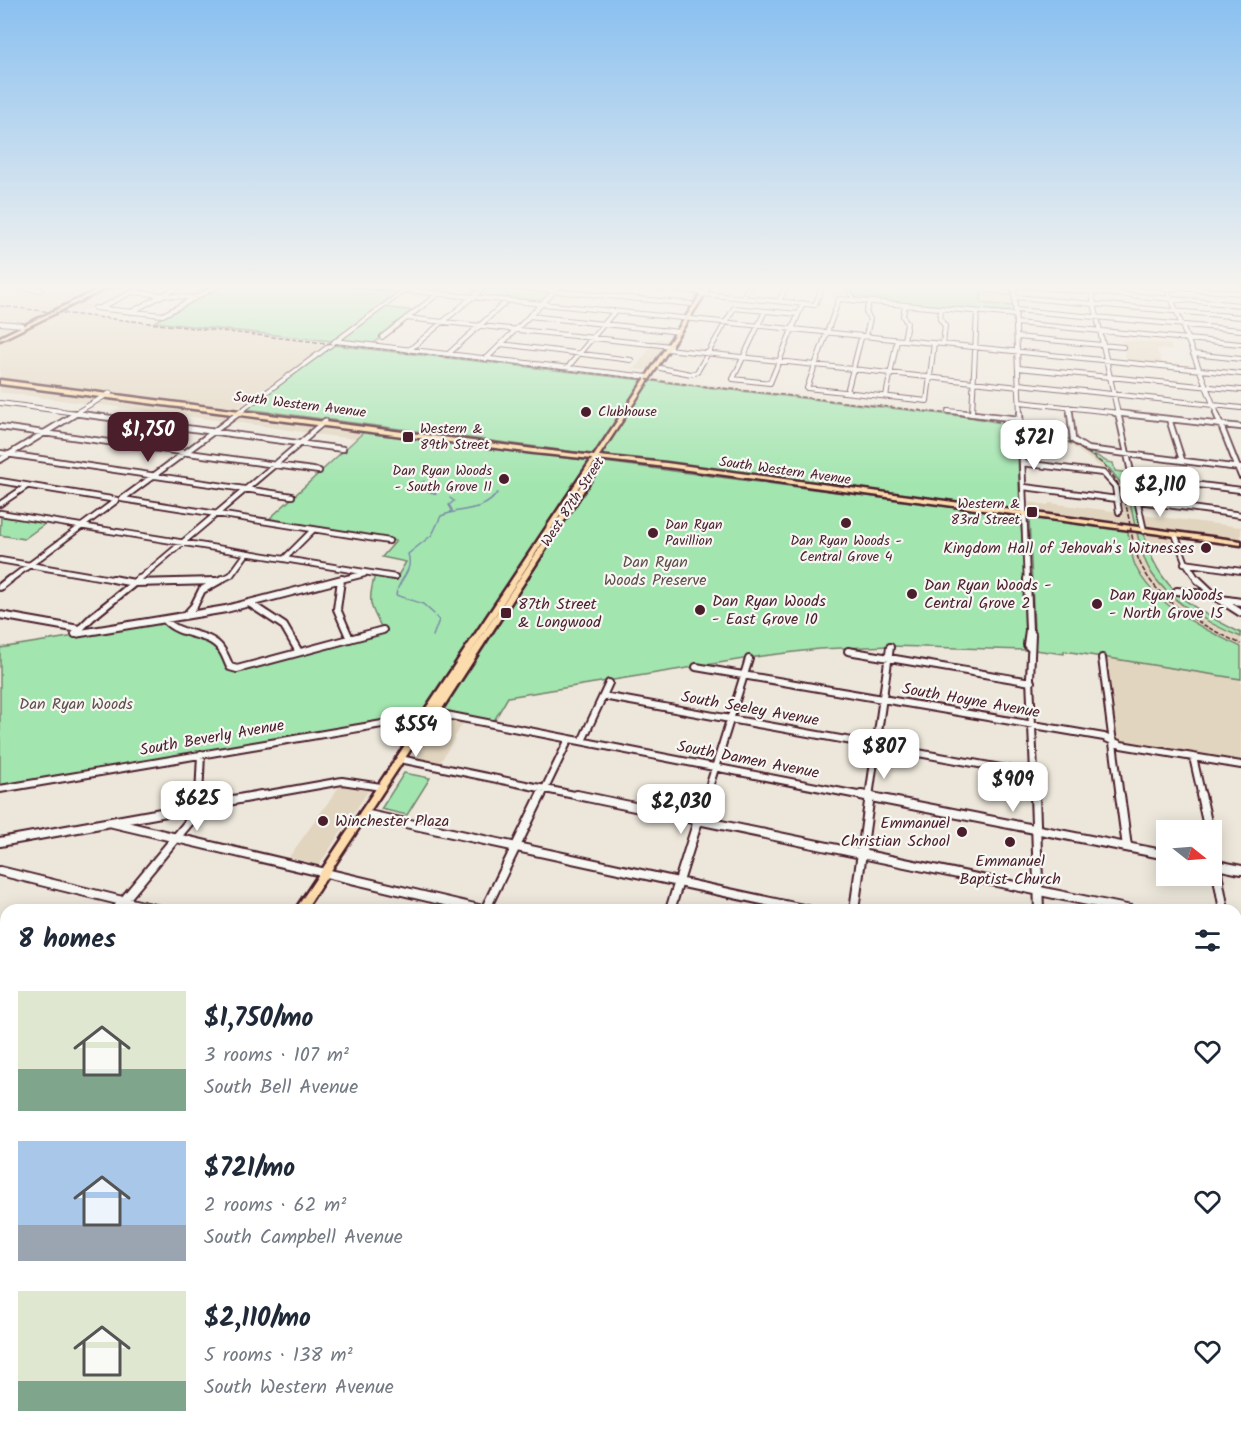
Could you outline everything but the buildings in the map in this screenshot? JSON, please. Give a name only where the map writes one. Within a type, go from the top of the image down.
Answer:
[{"type":"main road","name":"West 87th Street","points":[[599,458],[648,378],[667,352]]},
{"type":"main road","name":"West 87th Street","points":[[304,904],[429,715],[429,710],[660,368],[662,360]]},
{"type":"main road","name":"South Western Avenue","points":[[0,381],[185,402],[239,411]]},
{"type":"main road","name":"South Western Avenue","points":[[108,394],[155,402],[655,465],[1241,543]]},
{"type":"main road","points":[[155,402],[185,402]]},
{"type":"street","points":[[0,587],[320,352]]},
{"type":"street","points":[[419,352],[568,367],[648,378]]},
{"type":"street","points":[[447,355],[450,352]]},
{"type":"street","points":[[486,359],[493,352]]},
{"type":"street","points":[[573,352],[631,360]]},
{"type":"street","points":[[696,352],[1241,408]]},
{"type":"street","points":[[745,352],[733,379],[770,383],[782,352]]},
{"type":"street","points":[[820,352],[807,388],[927,401],[933,352]]},
{"type":"street","points":[[846,392],[857,352]]},
{"type":"street","points":[[886,396],[895,352]]},
{"type":"street","points":[[972,413],[975,352]]},
{"type":"street","points":[[1017,352],[1039,904]]},
{"type":"street","points":[[1029,352],[1241,374]]},
{"type":"street","points":[[1105,352],[1144,530]]},
{"type":"street","points":[[568,367],[580,353]]},
{"type":"street","points":[[660,368],[693,374],[698,371],[708,354]]},
{"type":"street","points":[[1241,358],[1193,354],[1241,476]]},
{"type":"street","points":[[1018,368],[1241,390]]},
{"type":"street","points":[[0,460],[108,394]]},
{"type":"street","points":[[1020,402],[1241,427]]},
{"type":"street","points":[[0,403],[343,449]]},
{"type":"street","points":[[1069,407],[1074,441],[1089,449],[1239,467]]},
{"type":"street","points":[[948,411],[1020,419]]},
{"type":"street","points":[[1169,419],[1182,460]]},
{"type":"street","points":[[77,632],[323,422]]},
{"type":"street","points":[[0,427],[319,471]]},
{"type":"street","points":[[1021,441],[1063,446]]},
{"type":"street","points":[[0,453],[292,496]]},
{"type":"street","points":[[1023,463],[1103,473],[1114,486],[1119,512]]},
{"type":"street","points":[[1132,477],[1241,490]]},
{"type":"street","points":[[0,481],[389,541]]},
{"type":"street","points":[[0,504],[28,485]]},
{"type":"street","points":[[1024,487],[1117,499]]},
{"type":"street","points":[[1138,501],[1241,514]]},
{"type":"street","points":[[0,513],[395,577]]},
{"type":"street","points":[[284,559],[313,530]]},
{"type":"street","points":[[1175,534],[1184,563],[1194,577],[1217,597],[1241,613]]},
{"type":"street","points":[[185,616],[194,606],[202,590],[234,573],[247,553]]},
{"type":"street","points":[[0,560],[134,584],[216,581]]},
{"type":"street","points":[[1184,563],[1241,571]]},
{"type":"street","points":[[0,615],[77,632],[185,616],[249,603],[368,573]]},
{"type":"street","points":[[342,580],[337,609],[350,639]]},
{"type":"street","points":[[1177,591],[1241,602]]},
{"type":"street","points":[[249,603],[284,626],[299,652]]},
{"type":"street","points":[[165,620],[169,627],[203,636],[217,644],[225,654],[230,667],[245,668],[383,630]]},
{"type":"street","points":[[855,904],[890,647]]},
{"type":"street","points":[[848,651],[1030,682]]},
{"type":"street","points":[[1102,658],[1127,848]]},
{"type":"street","points":[[672,904],[749,659]]},
{"type":"street","name":"South Hoyne Avenue","points":[[696,667],[1032,725],[1113,741],[1121,745],[1241,765]]},
{"type":"street","points":[[582,741],[609,683]]},
{"type":"street","name":"South Seeley Avenue","points":[[603,696],[1034,774]]},
{"type":"street","name":"South Damen Avenue","points":[[429,715],[442,714],[1156,853]]},
{"type":"street","name":"South Beverly Avenue","points":[[0,789],[429,715]]},
{"type":"street","points":[[487,904],[569,739]]},
{"type":"street","points":[[123,902],[199,810],[201,754]]},
{"type":"street","points":[[1193,757],[1207,820]]},
{"type":"street","points":[[400,759],[1102,904]]},
{"type":"street","points":[[0,842],[342,781],[381,787]]},
{"type":"street","points":[[364,813],[780,904]]},
{"type":"street","points":[[110,822],[458,904]]},
{"type":"street","points":[[1222,866],[1241,870]]},
{"type":"street","points":[[0,871],[132,904]]},
{"type":"street","points":[[1219,886],[1223,904]]},
{"type":"shaded area","points":[[0,352],[317,352],[237,408],[0,378]]},
{"type":"shaded area","points":[[397,352],[416,352],[646,378],[644,380]]},
{"type":"shaded area","points":[[647,352],[662,352],[650,371],[634,369]]},
{"type":"shaded area","points":[[1124,352],[1158,352],[1163,365],[1127,362]]},
{"type":"shaded area","points":[[656,379],[969,415],[1016,423],[1016,426],[969,417],[654,381]]},
{"type":"shaded area","points":[[0,383],[103,396],[90,404],[0,392]]},
{"type":"shaded area","points":[[107,396],[234,413],[223,421],[94,404]]},
{"type":"shaded area","points":[[239,414],[319,424],[309,433],[228,421]]},
{"type":"shaded area","points":[[323,424],[366,430],[356,439],[312,434]]},
{"type":"shaded area","points":[[1026,426],[1075,445],[1111,469],[1128,493],[1135,524],[1029,512],[1029,502],[1048,505],[1049,503],[1121,512],[1123,522],[1117,483],[1105,470],[1073,447],[1028,430]]},
{"type":"shaded area","points":[[1144,515],[1241,527],[1241,540],[1146,527]]},
{"type":"shaded area","points":[[1128,532],[1173,537],[1176,547],[1146,543],[1144,534],[1146,563],[1150,570],[1163,587],[1186,606],[1241,637],[1241,647],[1193,621],[1161,597],[1145,580],[1135,564]]},
{"type":"shaded area","points":[[1103,657],[1241,679],[1241,768],[1237,762],[1114,740]]},
{"type":"shaded area","points":[[437,719],[463,723],[440,763],[413,757]]},
{"type":"shaded area","name":"Winchester Plaza","points":[[341,784],[369,790],[319,865],[289,857]]},
{"type":"green space","points":[[323,352],[396,352],[969,417],[1017,426],[1020,510],[246,409]]},
{"type":"green space","points":[[1026,425],[1041,426],[1042,429],[1071,440],[1107,462],[1113,463],[1115,471],[1129,473],[1140,527],[1135,526],[1128,493],[1110,469],[1075,445]]},
{"type":"green space","name":"Dan Ryan Woods","points":[[366,430],[590,461],[420,714],[0,787],[0,648],[163,622],[171,630],[211,643],[221,653],[231,669],[383,630],[371,604],[371,592],[375,575],[396,579],[406,562],[382,557],[396,541],[267,521]]},
{"type":"green space","name":"Dan Ryan Woods Preserve","points":[[604,462],[1020,516],[1024,557],[1025,650],[890,646],[819,649],[508,697],[494,721],[443,711]]},
{"type":"green space","points":[[1,516],[46,523],[24,539],[0,535]]},
{"type":"green space","points":[[1029,518],[1130,531],[1128,533],[1135,565],[1154,592],[1196,624],[1241,647],[1241,679],[1064,651],[1064,654],[1035,650]]},
{"type":"green space","points":[[1137,533],[1144,534],[1158,569],[1179,595],[1207,615],[1241,633],[1241,637],[1202,618],[1166,591],[1147,565]]},
{"type":"green space","points":[[404,773],[430,778],[407,815],[381,809]]},
{"type":"waterway","points":[[424,481],[421,483],[421,489],[436,494]]},
{"type":"waterway","points":[[450,513],[479,507],[497,493]]},
{"type":"waterway","points":[[450,498],[454,501],[449,505],[452,510],[450,513]]},
{"type":"waterway","points":[[434,614],[423,604],[396,595],[409,566],[408,554],[432,535],[441,516],[450,513]]},
{"type":"waterway","points":[[433,636],[439,620],[436,617]]},
{"type":"railway","points":[[406,352],[959,415],[1043,432],[1083,450],[1100,462],[1113,476],[1122,492],[1140,563],[1162,594],[1191,617],[1241,644]]},
{"type":"place","name":"Clubhouse","points":[[586,412]]},
{"type":"place","name":"Western & 89th Street","points":[[408,437]]},
{"type":"place","name":"Dan Ryan Woods - South Grove 11","points":[[504,479]]},
{"type":"place","name":"Western & 83rd Street","points":[[1032,512]]},
{"type":"place","name":"Dan Ryan Woods - Central Grove 4","points":[[846,523]]},
{"type":"place","name":"Dan Ryan Pavillion","points":[[653,533]]},
{"type":"place","name":"Kingdom Hall of Jehovah's Witnesses","points":[[1206,548]]},
{"type":"place","name":"Dan Ryan Woods - Central Grove 2","points":[[912,594]]},
{"type":"place","name":"Dan Ryan Woods - North Grove 15","points":[[1097,604]]},
{"type":"place","name":"Dan Ryan Woods - East Grove 10","points":[[700,610]]},
{"type":"place","name":"87th Street & Longwood","points":[[506,613]]},
{"type":"place","name":"Winchester Plaza","points":[[323,821]]},
{"type":"place","name":"Emmanuel Christian School","points":[[962,832]]},
{"type":"place","name":"Emmanuel Baptist Church","points":[[1010,842]]}]
